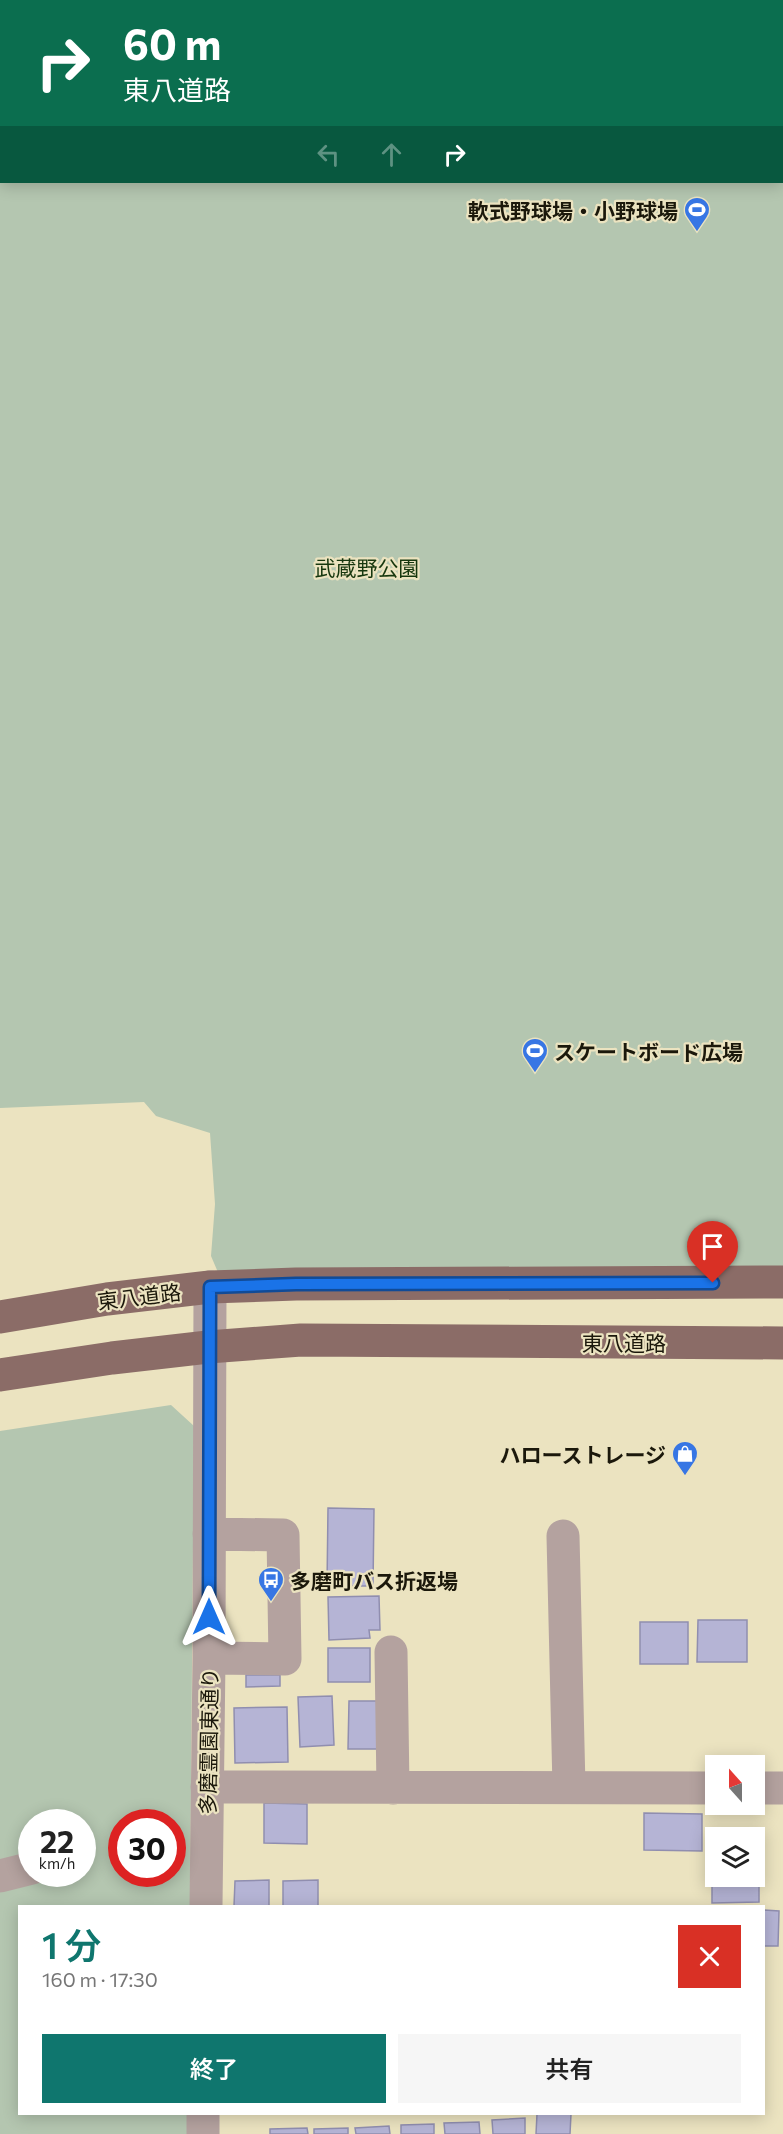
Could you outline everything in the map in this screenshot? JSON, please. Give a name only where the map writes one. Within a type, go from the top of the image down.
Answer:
[{"type":"main road","name":"東八道路","points":[[0,1317],[107,1299],[210,1287],[308,1284],[783,1282]]},
{"type":"main road","name":"東八道路","points":[[0,1374],[208,1347],[301,1340],[783,1343]]},
{"type":"street","name":"多磨霊園東通り","points":[[206,1905],[210,1287]]},
{"type":"street","points":[[209,1534],[283,1535],[285,1659],[209,1658]]},
{"type":"street","points":[[563,1536],[569,1787]]},
{"type":"street","points":[[392,1652],[393,1788]]},
{"type":"street","points":[[207,1787],[705,1788]]},
{"type":"street","points":[[765,1788],[783,1788]]},
{"type":"street","points":[[0,1876],[18,1872]]},
{"type":"street","points":[[203,2115],[203,2134]]},
{"type":"green space","name":"武蔵野公園","points":[[0,183],[783,183],[783,1275],[220,1277],[211,1256],[215,1204],[210,1133],[156,1116],[144,1102],[0,1108]]},
{"type":"green space","points":[[171,1405],[194,1426],[190,1905],[18,1905],[18,2115],[188,2115],[188,2134],[0,2134],[0,1431]]},
{"type":"building","points":[[328,1508],[374,1509],[373,1586],[327,1586]]},
{"type":"building","points":[[379,1596],[380,1630],[369,1630],[370,1638],[329,1640],[328,1597]]},
{"type":"building","points":[[698,1620],[747,1620],[747,1662],[697,1662]]},
{"type":"building","points":[[640,1622],[688,1622],[688,1664],[640,1664]]},
{"type":"building","points":[[328,1648],[370,1648],[370,1682],[328,1682]]},
{"type":"building","points":[[246,1675],[280,1675],[280,1686],[246,1687]]},
{"type":"building","points":[[332,1696],[334,1745],[300,1747],[298,1697]]},
{"type":"building","points":[[349,1701],[378,1701],[377,1749],[348,1749]]},
{"type":"building","points":[[287,1707],[288,1762],[235,1763],[234,1708]]},
{"type":"building","points":[[264,1803],[307,1804],[307,1844],[264,1843]]},
{"type":"building","points":[[644,1813],[702,1814],[702,1851],[644,1850]]},
{"type":"building","points":[[269,1880],[269,1905],[234,1905],[235,1881]]},
{"type":"building","points":[[318,1880],[318,1905],[283,1905],[283,1881]]},
{"type":"building","points":[[712,1887],[759,1887],[759,1902],[712,1903]]},
{"type":"building","points":[[765,1910],[779,1911],[778,1946],[765,1946]]},
{"type":"building","points":[[537,2115],[571,2115],[570,2134],[536,2134]]},
{"type":"building","points":[[525,2118],[525,2134],[493,2134],[492,2120]]},
{"type":"building","points":[[479,2122],[480,2134],[445,2134],[444,2123]]},
{"type":"building","points":[[434,2124],[434,2134],[401,2134],[401,2125]]},
{"type":"building","points":[[389,2126],[390,2134],[356,2134],[355,2128]]},
{"type":"building","points":[[307,2128],[308,2134],[270,2134],[270,2129]]},
{"type":"building","points":[[348,2128],[348,2134],[314,2134],[314,2129]]},
{"type":"place","name":"軟式野球場・小野球場","points":[[697,233]]},
{"type":"place","name":"スケートボード広場","points":[[535,1074]]},
{"type":"place","name":"ハローストレージ","points":[[685,1477]]},
{"type":"place","name":"多磨町バス折返場","points":[[271,1603]]},
{"type":"route","points":[[209,1617],[210,1393],[208,1347],[210,1287],[296,1284],[713,1283]]}]
